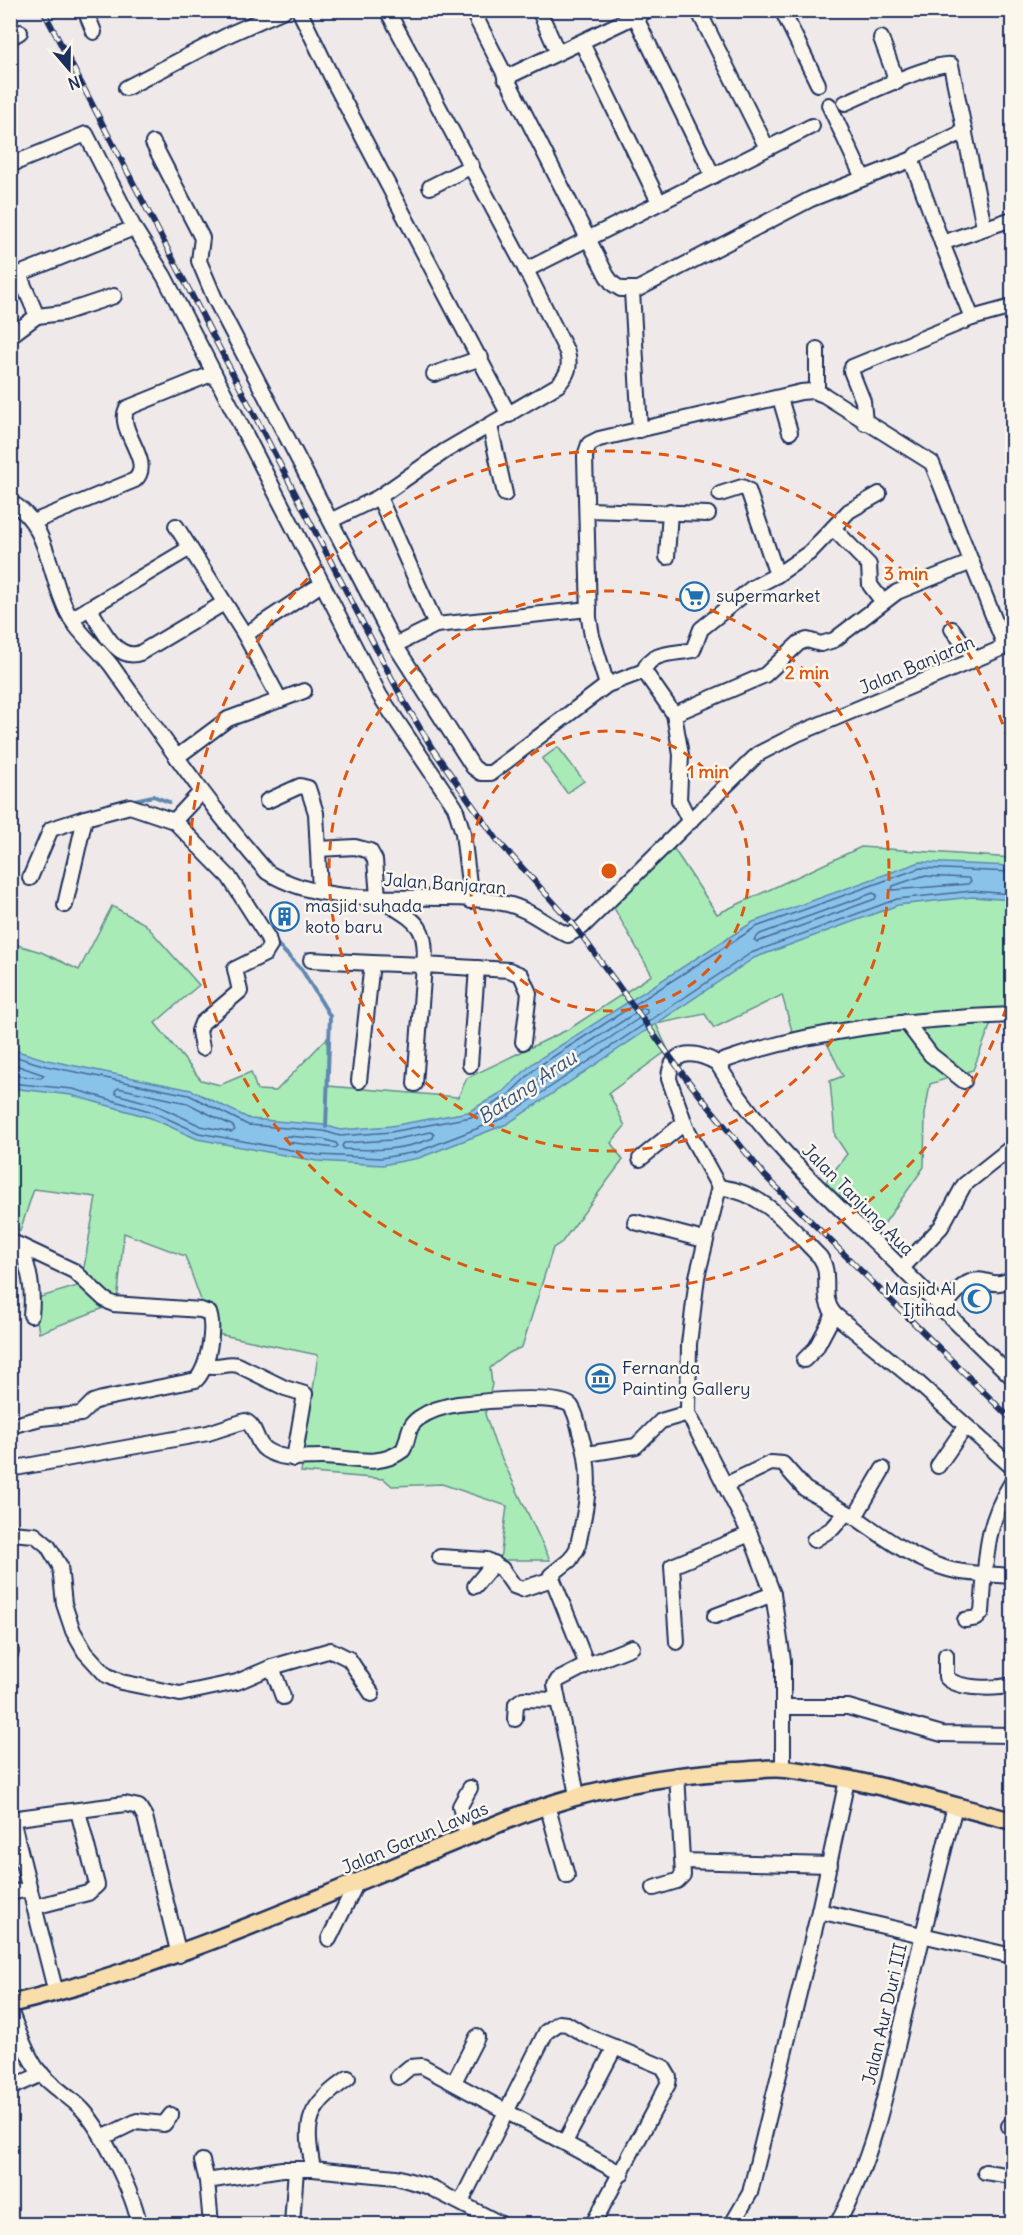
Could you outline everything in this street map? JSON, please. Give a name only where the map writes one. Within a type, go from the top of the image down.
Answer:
[{"type":"main road","name":"Jalan Garun Lawas","points":[[10,2004],[56,1993],[179,1955],[547,1805],[577,1795],[677,1775],[783,1769],[847,1780],[1012,1821]]},
{"type":"street","points":[[85,10],[94,32]]},
{"type":"street","points":[[126,88],[230,34],[284,10]]},
{"type":"street","points":[[299,10],[336,86],[509,415]]},
{"type":"street","points":[[332,520],[379,497],[433,459],[558,385],[570,367],[567,352],[526,270],[387,10]]},
{"type":"street","points":[[472,10],[612,284],[632,291],[670,275],[811,199],[913,159],[965,131]]},
{"type":"street","points":[[539,10],[557,51]]},
{"type":"street","points":[[698,10],[767,148]]},
{"type":"street","points":[[782,10],[818,84]]},
{"type":"street","points":[[505,78],[557,51],[582,43],[642,14],[713,176]]},
{"type":"street","points":[[881,38],[897,82]]},
{"type":"street","points":[[582,43],[659,202]]},
{"type":"street","points":[[844,103],[945,64],[951,65],[984,227]]},
{"type":"street","points":[[829,105],[863,178]]},
{"type":"street","points":[[526,270],[812,126]]},
{"type":"street","points":[[10,165],[86,134],[134,228],[164,276],[380,696],[455,807],[463,832],[471,901]]},
{"type":"street","points":[[153,143],[202,238],[198,261],[215,299],[332,520],[394,645],[473,767],[484,774],[495,771],[607,685],[644,671]]},
{"type":"street","points":[[913,159],[912,168],[972,318]]},
{"type":"street","points":[[430,187],[472,166]]},
{"type":"street","points":[[942,243],[1012,219]]},
{"type":"street","points":[[37,316],[21,279],[24,272],[134,228]]},
{"type":"street","points":[[632,291],[640,430]]},
{"type":"street","points":[[10,336],[37,316],[63,313],[114,296]]},
{"type":"street","points":[[865,423],[863,401],[850,371],[852,367],[972,318],[1012,307]]},
{"type":"street","points":[[817,392],[818,349]]},
{"type":"street","points":[[434,374],[481,358]]},
{"type":"street","points":[[33,522],[140,476],[141,467],[124,418],[125,411],[214,373]]},
{"type":"street","points":[[607,685],[592,636],[589,609],[585,456],[589,444],[599,439],[801,392],[817,392],[932,463],[1009,645]]},
{"type":"street","points":[[780,398],[790,432]]},
{"type":"street","points":[[490,426],[506,494]]},
{"type":"street","points":[[720,494],[742,487],[748,490],[777,575]]},
{"type":"street","points":[[644,671],[646,665],[658,656],[693,650],[701,629],[752,588],[797,564],[849,511],[879,494]]},
{"type":"street","points":[[379,497],[436,626]]},
{"type":"street","name":"Jalan Banjaran","points":[[10,502],[23,509],[33,522],[71,619],[111,665],[177,757],[197,795],[267,872],[281,880],[321,891],[513,906],[540,918],[566,934],[572,934],[690,822],[744,765],[773,745],[1009,645]]},
{"type":"street","points":[[588,510],[708,514]]},
{"type":"street","points":[[667,557],[670,511]]},
{"type":"street","points":[[176,526],[245,635],[280,700]]},
{"type":"street","points":[[833,528],[869,564],[870,585],[883,602]]},
{"type":"street","points":[[71,619],[190,548]]},
{"type":"street","points":[[674,714],[765,675],[799,643],[807,640],[821,644],[834,640],[897,592],[972,562]]},
{"type":"street","points":[[245,635],[314,590]]},
{"type":"street","points":[[89,608],[120,652],[129,656],[140,653],[224,603]]},
{"type":"street","points":[[394,645],[436,626],[589,609]]},
{"type":"street","points":[[952,629],[975,659]]},
{"type":"street","points":[[644,671],[674,714],[681,754],[679,800],[690,822]]},
{"type":"street","points":[[177,757],[228,719],[304,691]]},
{"type":"street","points":[[267,801],[300,786],[308,788],[316,813],[321,891]]},
{"type":"street","points":[[177,818],[197,795]]},
{"type":"street","points":[[30,878],[49,832],[58,826],[130,806],[177,818],[229,877],[270,942],[268,951],[235,969],[240,991],[202,1023],[199,1030],[202,1048]]},
{"type":"street","points":[[65,905],[85,818]]},
{"type":"street","points":[[319,849],[355,847],[371,852],[375,860],[378,897],[421,929],[426,946],[416,1084]]},
{"type":"street","points":[[312,960],[516,972],[526,981],[529,993],[523,1042]]},
{"type":"street","points":[[359,1081],[372,963]]},
{"type":"street","points":[[470,1065],[477,968]]},
{"type":"street","points":[[783,1769],[782,1648],[773,1594],[750,1534],[688,1413],[689,1344],[704,1240],[719,1187],[684,1123],[669,1079],[672,1065],[690,1053],[701,1054],[717,1063],[760,1049],[812,1037],[906,1022],[1012,1015]]},
{"type":"street","points":[[906,1022],[931,1055],[964,1081]]},
{"type":"street","name":"Jalan Tanjung Aua","points":[[717,1063],[748,1111],[780,1148],[902,1268],[941,1310],[1012,1377]]},
{"type":"street","points":[[640,1159],[684,1123]]},
{"type":"street","points":[[902,1268],[941,1227],[964,1185],[1012,1148]]},
{"type":"street","points":[[719,1187],[742,1191],[758,1198],[820,1257],[826,1269],[826,1300],[834,1314],[916,1381],[1012,1467]]},
{"type":"street","points":[[635,1222],[704,1240]]},
{"type":"street","points":[[16,1244],[33,1289],[31,1315]]},
{"type":"street","points":[[10,1426],[41,1418],[81,1414],[93,1402],[102,1399],[194,1381],[199,1377],[205,1365],[211,1324],[206,1311],[113,1304],[104,1299],[75,1271],[16,1244]]},
{"type":"street","points":[[941,1310],[970,1282],[1000,1284],[1012,1278]]},
{"type":"street","points":[[804,1360],[816,1348],[834,1314]]},
{"type":"street","points":[[205,1365],[220,1368],[230,1364],[238,1365],[285,1388],[305,1394],[294,1459]]},
{"type":"street","points":[[10,1469],[196,1436],[244,1421],[253,1427],[263,1448],[294,1459],[322,1457],[367,1462],[381,1460],[403,1450],[412,1423],[422,1416],[445,1407],[457,1404],[557,1399],[566,1402],[572,1407],[587,1454],[589,1485],[577,1549],[570,1560],[553,1571],[552,1579],[587,1665]]},
{"type":"street","points":[[587,1454],[636,1446],[661,1421],[688,1413]]},
{"type":"street","points":[[938,1466],[965,1427]]},
{"type":"street","points":[[725,1485],[771,1463],[780,1462],[805,1489],[915,1557],[950,1570],[1012,1576]]},
{"type":"street","points":[[814,1540],[850,1515],[883,1469]]},
{"type":"street","points":[[965,1620],[977,1618],[982,1612],[991,1522],[1012,1482]]},
{"type":"street","points":[[10,1533],[35,1535],[53,1553],[60,1566],[64,1604],[73,1630],[85,1652],[114,1680],[180,1694],[237,1682],[272,1667],[323,1651],[338,1652],[349,1659],[372,1694]]},
{"type":"street","points":[[677,1642],[672,1566],[750,1534]]},
{"type":"street","points":[[440,1557],[479,1559],[494,1563],[518,1588],[552,1579]]},
{"type":"street","points":[[474,1586],[494,1563]]},
{"type":"street","points":[[715,1616],[773,1594]]},
{"type":"street","points":[[577,1795],[555,1685],[558,1680],[587,1665],[632,1647]]},
{"type":"street","points":[[945,1655],[946,1675],[950,1681],[1000,1688],[1012,1685]]},
{"type":"street","points":[[272,1667],[283,1697]]},
{"type":"street","points":[[515,1719],[516,1704],[523,1699],[557,1700]]},
{"type":"street","points":[[784,1707],[848,1707],[942,1734],[1012,1735]]},
{"type":"street","points":[[654,1887],[680,1880],[683,1873],[677,1775]]},
{"type":"street","points":[[732,2224],[750,2193],[819,1911],[847,1780]]},
{"type":"street","points":[[467,1836],[460,1806],[470,1788]]},
{"type":"street","points":[[56,1993],[11,1819],[126,1804],[139,1807],[145,1817],[179,1955]]},
{"type":"street","points":[[547,1805],[567,1876]]},
{"type":"street","name":"Jalan Aur Duri III","points":[[837,2224],[849,2204],[868,2154],[955,1806]]},
{"type":"street","points":[[34,1907],[88,1893],[97,1885],[78,1811]]},
{"type":"street","points":[[683,1861],[830,1864]]},
{"type":"street","points":[[329,1939],[356,1884]]},
{"type":"street","points":[[10,1893],[30,1889]]},
{"type":"street","points":[[819,1911],[923,1933],[1012,1956]]},
{"type":"street","points":[[10,2010],[28,2055],[42,2074],[85,2112],[102,2138],[129,2192],[139,2224]]},
{"type":"street","points":[[461,2202],[546,2032],[553,2026],[567,2024],[585,2035],[663,2067],[669,2077],[668,2084],[622,2174],[593,2224]]},
{"type":"street","points":[[454,2082],[477,2037]]},
{"type":"street","points":[[565,2142],[615,2047]]},
{"type":"street","points":[[398,2077],[411,2067],[419,2065],[622,2174]]},
{"type":"street","points":[[10,2088],[42,2074]]},
{"type":"street","points":[[314,2169],[309,2142],[314,2110],[319,2100],[348,2078]]},
{"type":"street","points":[[102,2138],[137,2121],[164,2124],[171,2115]]},
{"type":"street","points":[[202,2161],[207,2181],[211,2224]]},
{"type":"street","points":[[292,2224],[296,2169]]},
{"type":"street","points":[[207,2181],[296,2169],[406,2179],[461,2202],[496,2223]]},
{"type":"street","points":[[985,2172],[1012,2176]]},
{"type":"green space","points":[[558,747],[584,781],[567,793],[542,759]]},
{"type":"green space","points":[[670,843],[717,914],[861,847],[1012,858],[1012,1008],[992,1021],[973,1070],[930,1084],[925,1113],[924,1167],[877,1234],[825,1183],[847,1154],[835,1136],[830,1081],[843,1076],[824,1037],[795,1042],[782,995],[714,1028],[705,1014],[656,1024],[668,1050],[609,1093],[625,1126],[611,1143],[623,1160],[562,1242],[553,1248],[522,1347],[509,1353],[490,1368],[492,1384],[485,1414],[495,1444],[550,1560],[500,1560],[507,1506],[442,1484],[392,1486],[384,1479],[301,1472],[318,1355],[213,1333],[185,1256],[124,1233],[117,1303],[39,1333],[34,1299],[81,1285],[96,1197],[34,1189],[20,1231],[11,1223],[11,943],[41,952],[79,970],[112,906],[145,924],[199,985],[155,1023],[201,1080],[220,1085],[251,1072],[257,1090],[276,1091],[327,1038],[328,1086],[458,1097],[467,1078],[569,1029],[652,975],[610,901]]},
{"type":"water","name":"Batang Arau","points":[[920,862],[1012,866],[1012,900],[972,897],[898,905],[754,958],[507,1124],[419,1158],[382,1165],[317,1161],[197,1139],[151,1118],[71,1095],[11,1088],[11,1049],[47,1060],[191,1090],[250,1119],[325,1125],[340,1130],[391,1126],[468,1112],[504,1091],[533,1063],[753,922]]},
{"type":"waterway","points":[[130,801],[153,796],[169,802]]},
{"type":"waterway","points":[[184,817],[193,830]]},
{"type":"waterway","points":[[274,941],[302,970],[330,1016],[326,1127]]},
{"type":"railway","points":[[43,10],[402,698],[432,748],[498,841],[574,925],[685,1077],[765,1176],[1012,1420]]},
{"type":"place","name":"supermarket","points":[[695,596]]},
{"type":"place","name":"masjid suhada koto baru","points":[[284,916]]},
{"type":"place","name":"Masjid Al Ijtihad","points":[[977,1299]]},
{"type":"place","name":"Fernanda Painting Gallery","points":[[601,1378]]}]
